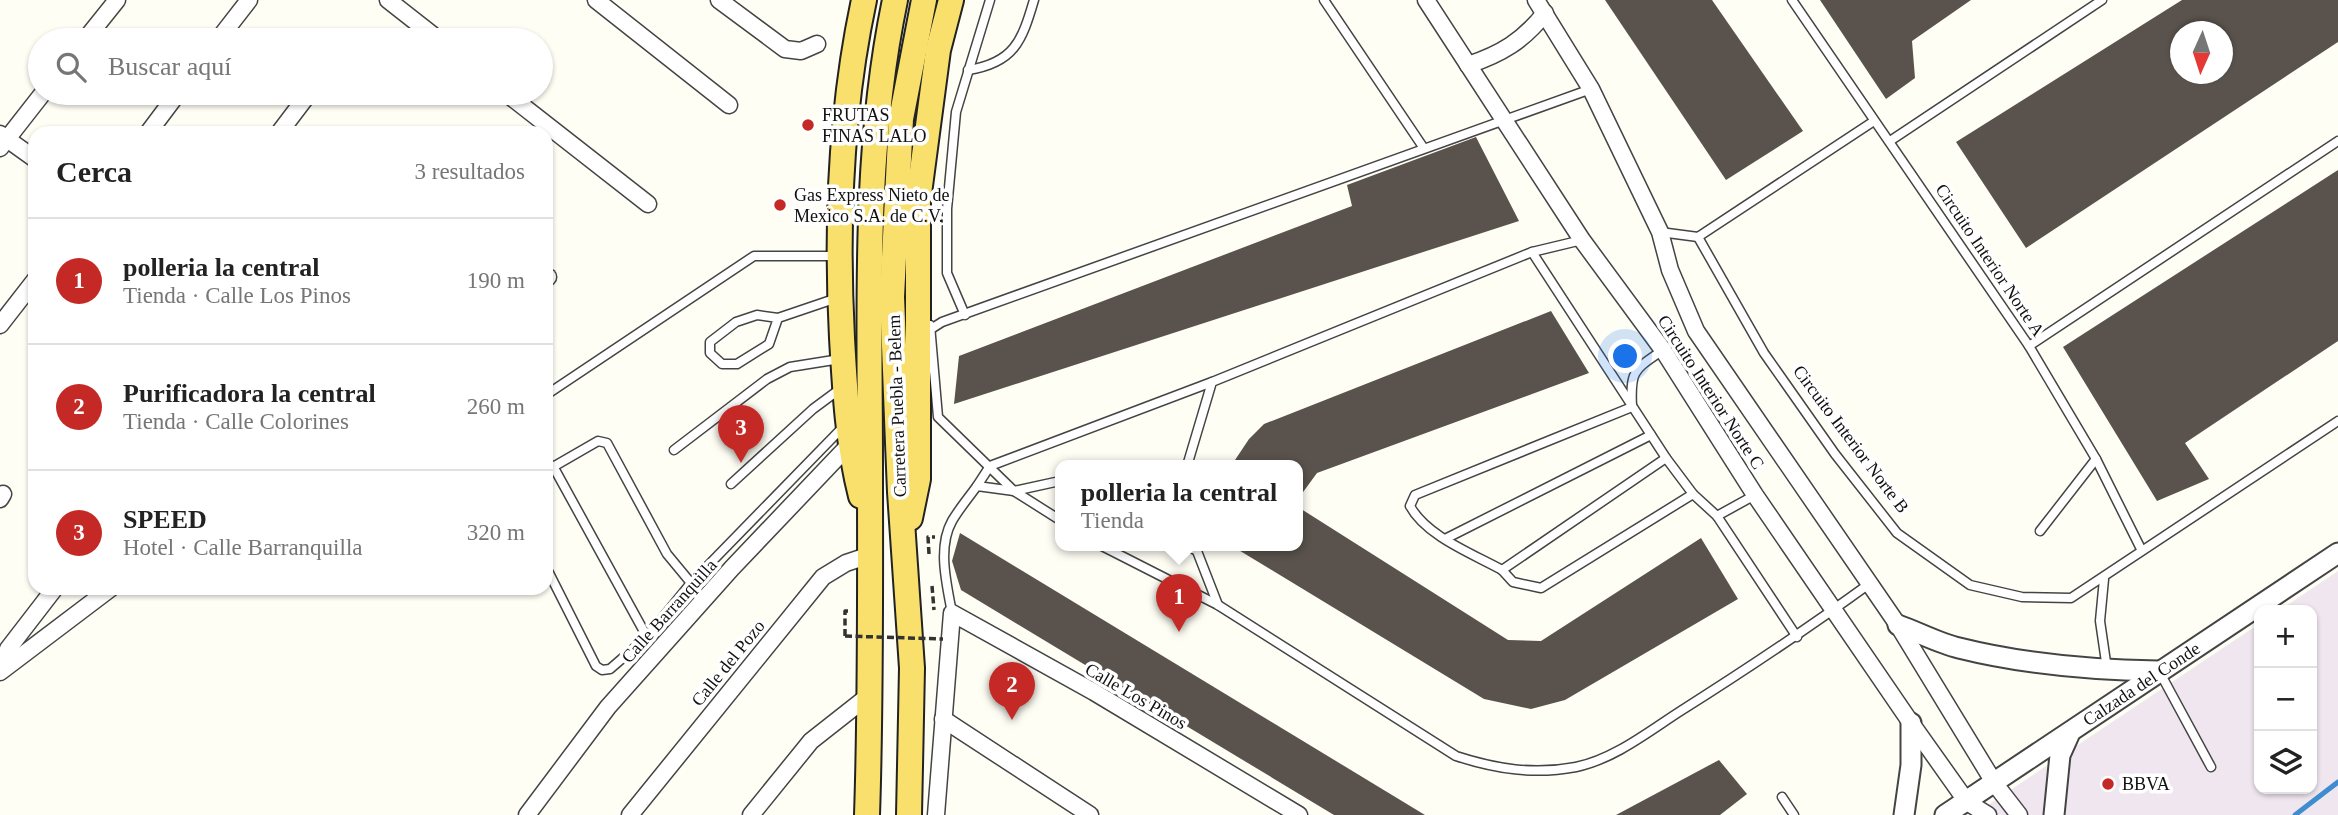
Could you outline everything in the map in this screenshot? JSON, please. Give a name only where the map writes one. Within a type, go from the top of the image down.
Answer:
[{"type":"main road","points":[[864,0],[849,83],[841,161],[838,256],[845,386],[853,464],[869,523]]},
{"type":"main road","name":"Carretera Puebla - Belem","points":[[867,815],[872,693],[868,246],[877,119],[895,0]]},
{"type":"main road","name":"Carretera Puebla - Belem","points":[[909,815],[912,668],[900,492],[892,297],[901,119],[924,0]]},
{"type":"main road","points":[[904,542],[918,479],[918,201],[938,50],[951,0]]},
{"type":"street","points":[[95,28],[117,0]]},
{"type":"street","points":[[227,28],[249,0]]},
{"type":"street","points":[[388,0],[424,28]]},
{"type":"street","points":[[596,0],[729,105]]},
{"type":"street","points":[[719,0],[785,49],[801,51],[817,44]]},
{"type":"street","name":"Circuito Interior Norte C","points":[[1426,0],[1583,240],[1663,350],[1755,495],[1968,802]]},
{"type":"street","points":[[1468,65],[1499,54],[1527,37],[1541,7]]},
{"type":"street","points":[[1541,7],[1591,89],[1660,232],[1670,270],[1696,331],[1898,625],[1996,784],[2019,815]]},
{"type":"street","points":[[28,155],[2,140],[33,105]]},
{"type":"street","points":[[153,126],[169,105]]},
{"type":"street","points":[[284,126],[300,105]]},
{"type":"street","points":[[521,105],[548,126]]},
{"type":"street","points":[[553,130],[648,204]]},
{"type":"street","points":[[0,325],[28,289]]},
{"type":"street","name":"Calle Barranquilla","points":[[527,815],[608,707],[850,432]]},
{"type":"street","name":"Calzada del Conde","points":[[1945,815],[1996,784],[2158,671],[2338,553]]},
{"type":"street","name":"Calle del Pozo","points":[[630,815],[823,576],[846,563],[870,555]]},
{"type":"street","points":[[0,671],[8,649],[50,595]]},
{"type":"street","points":[[0,671],[102,595]]},
{"type":"street","points":[[936,815],[952,613]]},
{"type":"street","name":"Calle Los Pinos","points":[[952,613],[1094,692],[1299,815]]},
{"type":"street","points":[[1898,625],[1957,648],[2107,670],[2158,671]]},
{"type":"street","points":[[751,815],[811,741],[872,693]]},
{"type":"street","points":[[943,719],[1090,815]]},
{"type":"street","points":[[1904,815],[1912,765],[1911,723]]},
{"type":"street","points":[[2054,815],[2060,755],[2070,732]]},
{"type":"street","points":[[1968,802],[1988,815]]},
{"type":"lane","points":[[965,315],[947,273],[947,209],[956,112],[990,0]]},
{"type":"lane","points":[[968,69],[988,67],[1012,52],[1025,31],[1034,0]]},
{"type":"lane","points":[[1324,0],[1423,147]]},
{"type":"lane","name":"Circuito Interior Norte A","points":[[1792,0],[2029,346],[2096,458],[2141,550]]},
{"type":"lane","points":[[1890,141],[2102,0]]},
{"type":"lane","points":[[931,330],[965,315],[1423,147],[1591,89]]},
{"type":"lane","points":[[928,123],[956,112]]},
{"type":"lane","points":[[1660,232],[1698,237],[1874,121]]},
{"type":"lane","points":[[2029,346],[2338,141]]},
{"type":"lane","name":"Circuito Interior Norte B","points":[[1698,237],[1764,353],[1835,454],[1897,533],[1970,585],[2022,597],[2071,597],[2104,579],[2141,550],[2338,421]]},
{"type":"lane","points":[[952,613],[945,572],[945,548],[950,523],[990,466],[1212,382],[1532,252],[1583,240]]},
{"type":"lane","points":[[1532,252],[1666,458],[1693,494],[1717,516],[1797,637]]},
{"type":"lane","points":[[553,390],[754,256],[838,256]]},
{"type":"lane","points":[[917,277],[931,330],[938,416],[963,444],[990,466],[1014,491],[1055,517]]},
{"type":"lane","points":[[778,317],[769,344],[737,364],[722,365],[710,354],[710,342],[736,322],[757,315],[778,317],[840,298]]},
{"type":"lane","points":[[1632,407],[1630,380],[1634,370],[1663,350]]},
{"type":"lane","points":[[674,450],[767,379],[790,367],[843,358]]},
{"type":"lane","points":[[1189,460],[1212,382]]},
{"type":"lane","points":[[731,484],[813,409],[845,386]]},
{"type":"lane","points":[[1632,407],[1415,495],[1410,506],[1416,516],[1447,538],[1502,570],[1513,582],[1541,587],[1693,494]]},
{"type":"lane","points":[[553,581],[596,666],[602,670],[610,669],[647,637],[691,583],[850,432]]},
{"type":"lane","points":[[1447,538],[1651,435]]},
{"type":"lane","points":[[553,466],[598,441],[607,443],[667,554],[691,583]]},
{"type":"lane","points":[[1502,570],[1666,458]]},
{"type":"lane","points":[[2040,531],[2096,458]]},
{"type":"lane","points":[[553,475],[647,637]]},
{"type":"lane","points":[[977,486],[1014,491],[1055,482]]},
{"type":"lane","points":[[1717,516],[1755,495]]},
{"type":"lane","points":[[1112,551],[1218,605],[1456,757],[1495,769],[1535,772],[1578,766],[1623,748],[1797,637],[1869,584]]},
{"type":"lane","points":[[1197,551],[1218,605]]},
{"type":"lane","points":[[2104,579],[2101,633],[2107,670]]},
{"type":"lane","points":[[2158,671],[2211,767]]},
{"type":"lane","points":[[1782,797],[1794,815]]},
{"type":"path","points":[[845,636],[943,639]]},
{"type":"shaded area","points":[[2338,571],[2338,815],[1973,815],[2254,627],[2254,794],[2317,794],[2317,605],[2287,605]]},
{"type":"building","points":[[1605,0],[1712,0],[1803,131],[1726,180]]},
{"type":"building","points":[[1820,0],[1971,0],[1912,41],[1915,78],[1886,99]]},
{"type":"building","points":[[2182,0],[2338,0],[2338,42],[2026,248],[1956,142]]},
{"type":"building","points":[[1476,137],[1519,221],[954,404],[959,356],[1352,206],[1347,185]]},
{"type":"building","points":[[2338,170],[2338,341],[2185,443],[2209,479],[2157,501],[2063,347]]},
{"type":"building","points":[[1551,311],[1589,373],[1317,473],[1303,492],[1303,460],[1235,460],[1249,439],[1264,424]]},
{"type":"building","points":[[1303,510],[1508,640],[1541,641],[1701,538],[1738,599],[1565,700],[1531,709],[1484,699],[1240,551],[1303,551]]},
{"type":"building","points":[[960,533],[1425,815],[1334,815],[961,590],[952,561]]},
{"type":"building","points":[[1719,760],[1747,794],[1720,815],[1616,815]]},
{"type":"waterway","points":[[2295,815],[2338,782]]},
{"type":"place","name":"FRUTAS FINAS LALO","points":[[808,125]]},
{"type":"place","name":"Gas Express Nieto de Mexico S.A. de C.V.","points":[[780,205]]},
{"type":"place","name":"SPEED","points":[[741,463]]},
{"type":"place","name":"polleria la central","points":[[1179,632]]},
{"type":"place","name":"Purificadora la central","points":[[1012,720]]},
{"type":"place","name":"BBVA","points":[[2108,784]]}]
